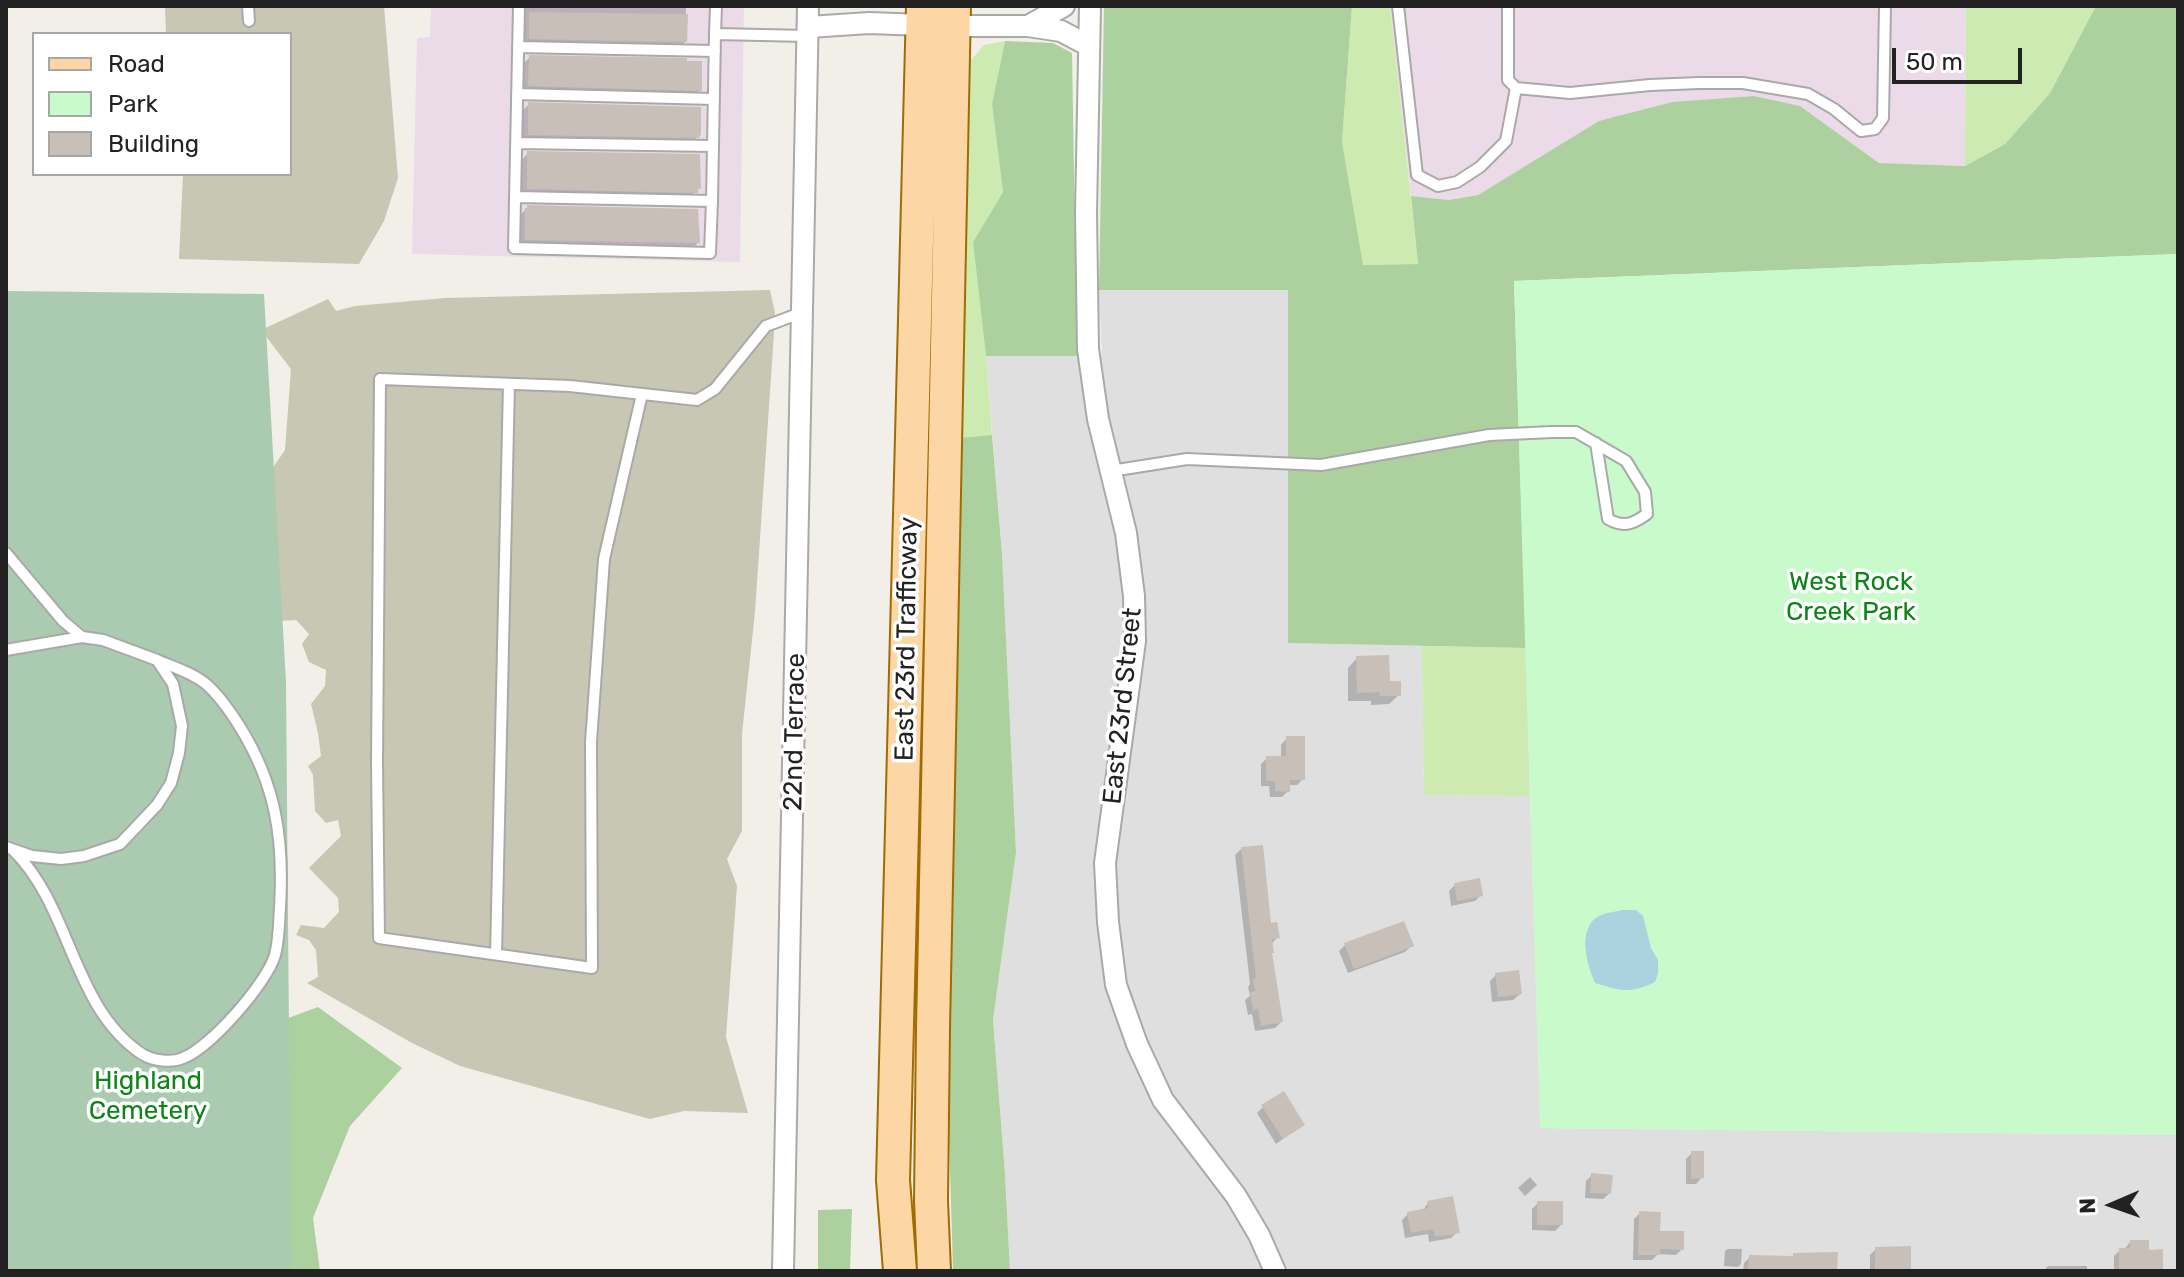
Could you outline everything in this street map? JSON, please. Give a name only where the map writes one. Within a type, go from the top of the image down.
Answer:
[{"type":"main road","name":"East 23rd Trafficway","points":[[900,1271],[893,1180],[939,16]]},
{"type":"main road","name":"East 23rd Trafficway","points":[[934,1271],[931,1201],[939,16]]},
{"type":"street","points":[[1028,26],[1064,6]]},
{"type":"street","name":"East 23rd Street","points":[[1090,6],[1086,213],[1088,349],[1098,419],[1126,533],[1134,596],[1135,641],[1105,863],[1116,985],[1137,1044],[1163,1100],[1236,1196],[1259,1235],[1275,1271]]},
{"type":"street","points":[[809,23],[869,23],[939,16],[1061,31],[1089,46]]},
{"type":"street","name":"22nd Terrace","points":[[783,1271],[809,23]]},
{"type":"lane","points":[[248,6],[249,21]]},
{"type":"lane","points":[[519,6],[514,248],[710,253],[716,6]]},
{"type":"lane","points":[[1398,6],[1417,175],[1438,186],[1457,182],[1480,167],[1506,141],[1516,88]]},
{"type":"lane","points":[[1508,6],[1508,80],[1516,88],[1570,93],[1674,84],[1743,83],[1808,94],[1834,109],[1861,131],[1875,129],[1883,118],[1885,6]]},
{"type":"lane","points":[[715,34],[809,23]]},
{"type":"lane","points":[[518,47],[715,51]]},
{"type":"lane","points":[[517,94],[714,99]]},
{"type":"lane","points":[[517,143],[713,146]]},
{"type":"lane","points":[[516,197],[712,201]]},
{"type":"lane","points":[[642,394],[604,559],[591,742],[592,968],[379,938],[380,379],[570,386],[697,400],[715,389],[766,326],[803,312]]},
{"type":"lane","points":[[496,954],[509,384]]},
{"type":"lane","points":[[1111,471],[1187,459],[1321,465],[1489,435],[1576,432],[1596,443],[1626,461],[1645,492],[1647,514],[1635,522],[1618,525],[1608,519],[1596,443]]},
{"type":"lane","points":[[6,553],[63,621],[82,637]]},
{"type":"lane","points":[[6,650],[82,637],[103,640],[204,682],[226,705],[262,765],[273,799],[282,875],[274,957],[248,998],[211,1040],[182,1059],[163,1061],[146,1057],[130,1045],[99,1009],[39,880],[28,864],[10,849]]},
{"type":"lane","points":[[10,849],[32,856],[61,859],[84,856],[120,844],[157,805],[171,783],[182,726],[173,684],[157,660]]},
{"type":"shaded area","points":[[165,6],[384,6],[398,178],[384,221],[359,264],[179,259],[183,176],[292,176],[292,32],[166,32]]},
{"type":"shaded area","points":[[431,6],[744,6],[740,262],[412,254],[417,38],[430,37]]},
{"type":"shaded area","points":[[1390,6],[1966,6],[1965,166],[1879,163],[1800,106],[1672,102],[1600,121],[1478,195],[1449,200],[1411,196]]},
{"type":"shaded area","points":[[770,290],[775,313],[774,333],[755,612],[742,734],[742,831],[727,859],[737,886],[726,1037],[748,1113],[684,1111],[650,1119],[460,1066],[412,1043],[307,983],[318,977],[316,950],[309,940],[296,935],[301,925],[324,928],[339,912],[338,898],[309,868],[341,836],[338,820],[326,823],[315,811],[313,775],[308,766],[321,756],[311,704],[325,686],[326,670],[309,662],[302,644],[309,634],[296,620],[274,621],[274,466],[285,450],[291,369],[261,330],[328,299],[336,311],[355,306],[445,298]]},
{"type":"shaded area","points":[[1099,290],[1288,290],[1288,643],[1422,646],[1424,795],[1530,796],[1541,1128],[2178,1135],[2178,1271],[1010,1271],[993,1020],[1016,852],[1002,554],[986,356],[1102,355]]},
{"type":"green space","points":[[1104,6],[1352,6],[1342,142],[1363,265],[1418,264],[1411,196],[1449,200],[1478,195],[1599,121],[1672,102],[1754,96],[1800,106],[1879,163],[1965,166],[2005,144],[2050,93],[2096,6],[2178,6],[2178,254],[1514,281],[1526,648],[1288,643],[1288,290],[1099,290]]},
{"type":"green space","points":[[1352,6],[1390,6],[1418,264],[1362,265],[1342,142]]},
{"type":"green space","points":[[1966,6],[2096,6],[2050,93],[2005,144],[1965,166]]},
{"type":"green space","points":[[1005,41],[992,104],[1003,192],[973,242],[992,435],[958,438],[970,61],[984,45]]},
{"type":"green space","points":[[1005,41],[1053,43],[1072,53],[1077,356],[986,356],[973,242],[1003,192],[992,104]]},
{"type":"green space","name":"West Rock Creek Park","points":[[2178,254],[2178,1135],[1540,1128],[1514,281]]},
{"type":"green space","name":"Highland Cemetery","points":[[6,291],[264,294],[286,682],[291,1271],[6,1271]]},
{"type":"green space","points":[[992,435],[1002,554],[1016,852],[993,1020],[1010,1271],[953,1271],[949,1133],[958,438]]},
{"type":"green space","points":[[1422,646],[1526,648],[1530,796],[1424,795]]},
{"type":"green space","points":[[318,1007],[402,1068],[350,1126],[313,1218],[320,1271],[6,1271],[269,1025]]},
{"type":"green space","points":[[852,1209],[850,1271],[818,1271],[818,1210]]},
{"type":"water","points":[[1622,910],[1636,910],[1643,916],[1651,948],[1658,960],[1655,982],[1632,990],[1595,983],[1586,948],[1585,939],[1591,923],[1597,917]]},
{"type":"building","points":[[529,12],[688,14],[687,42],[529,39]]},
{"type":"building","points":[[529,55],[687,58],[687,61],[702,61],[702,91],[528,86]]},
{"type":"building","points":[[528,102],[701,107],[701,134],[699,138],[528,135]]},
{"type":"building","points":[[527,151],[700,154],[701,189],[698,193],[527,189]]},
{"type":"building","points":[[527,205],[698,209],[700,243],[525,240]]},
{"type":"building","points":[[1389,655],[1390,681],[1401,681],[1401,696],[1380,696],[1379,692],[1357,693],[1356,656]]},
{"type":"building","points":[[1286,736],[1305,736],[1305,780],[1290,780],[1290,792],[1275,791],[1275,781],[1266,781],[1266,756],[1286,756]]},
{"type":"building","points":[[1263,845],[1271,923],[1277,922],[1280,938],[1272,939],[1272,953],[1283,1022],[1261,1026],[1258,1009],[1253,1010],[1250,992],[1255,991],[1253,979],[1256,978],[1241,847]]},
{"type":"building","points":[[1480,878],[1483,896],[1457,901],[1454,883]]},
{"type":"building","points":[[1404,921],[1414,946],[1354,969],[1344,943]]},
{"type":"building","points":[[1519,970],[1522,994],[1498,997],[1495,973]]},
{"type":"building","points":[[1284,1091],[1305,1125],[1283,1139],[1261,1105]]},
{"type":"building","points":[[1691,1151],[1704,1151],[1704,1178],[1691,1179]]},
{"type":"building","points":[[1591,1173],[1613,1175],[1611,1194],[1590,1193]]},
{"type":"building","points":[[1453,1196],[1460,1233],[1435,1237],[1433,1229],[1411,1233],[1407,1212],[1428,1208],[1427,1201]]},
{"type":"building","points":[[1537,1201],[1563,1201],[1563,1225],[1537,1225]]},
{"type":"building","points":[[1639,1211],[1661,1212],[1660,1231],[1684,1231],[1684,1250],[1660,1249],[1660,1255],[1638,1255]]},
{"type":"building","points":[[2130,1240],[2149,1240],[2149,1250],[2163,1249],[2163,1271],[2119,1271],[2119,1248],[2130,1248]]},
{"type":"building","points":[[1911,1246],[1911,1271],[1875,1271],[1875,1247]]},
{"type":"building","points":[[1838,1252],[1837,1271],[1748,1271],[1749,1255],[1793,1256],[1793,1253]]}]
